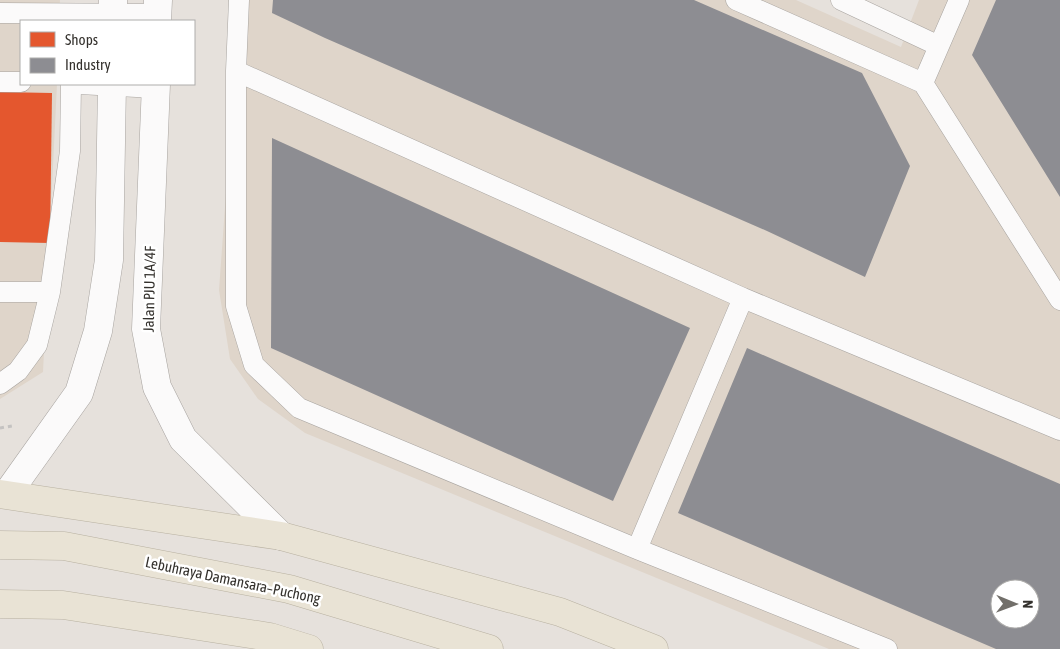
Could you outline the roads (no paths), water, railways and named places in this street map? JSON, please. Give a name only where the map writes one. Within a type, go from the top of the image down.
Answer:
[{"type":"highway","points":[[3,494],[282,536],[560,612],[654,649]]},
{"type":"highway","name":"Lebuhraya Damansara–Puchong","points":[[0,545],[64,546],[289,589],[489,649]]},
{"type":"highway","points":[[0,604],[63,605],[270,637],[309,649]]},
{"type":"street","points":[[3,494],[79,393],[98,331],[109,260],[112,85]]},
{"type":"street","name":"Jalan PJU 1A/4F","points":[[156,86],[146,329],[157,387],[183,439],[282,536]]},
{"type":"lane","points":[[239,0],[236,71],[236,306],[254,365],[299,408],[637,549],[887,649]]},
{"type":"lane","points":[[736,0],[923,83],[1060,300]]},
{"type":"lane","points":[[841,0],[939,46]]},
{"type":"lane","points":[[923,83],[959,0]]},
{"type":"lane","points":[[0,13],[27,6],[113,12],[158,12]]},
{"type":"lane","points":[[236,71],[743,298],[1060,430]]},
{"type":"lane","points":[[0,82],[20,82]]},
{"type":"lane","points":[[0,384],[18,371],[37,345],[50,292],[70,151],[71,85]]},
{"type":"lane","points":[[134,85],[156,86]]},
{"type":"lane","points":[[0,292],[50,292]]},
{"type":"lane","points":[[637,549],[743,298]]}]
